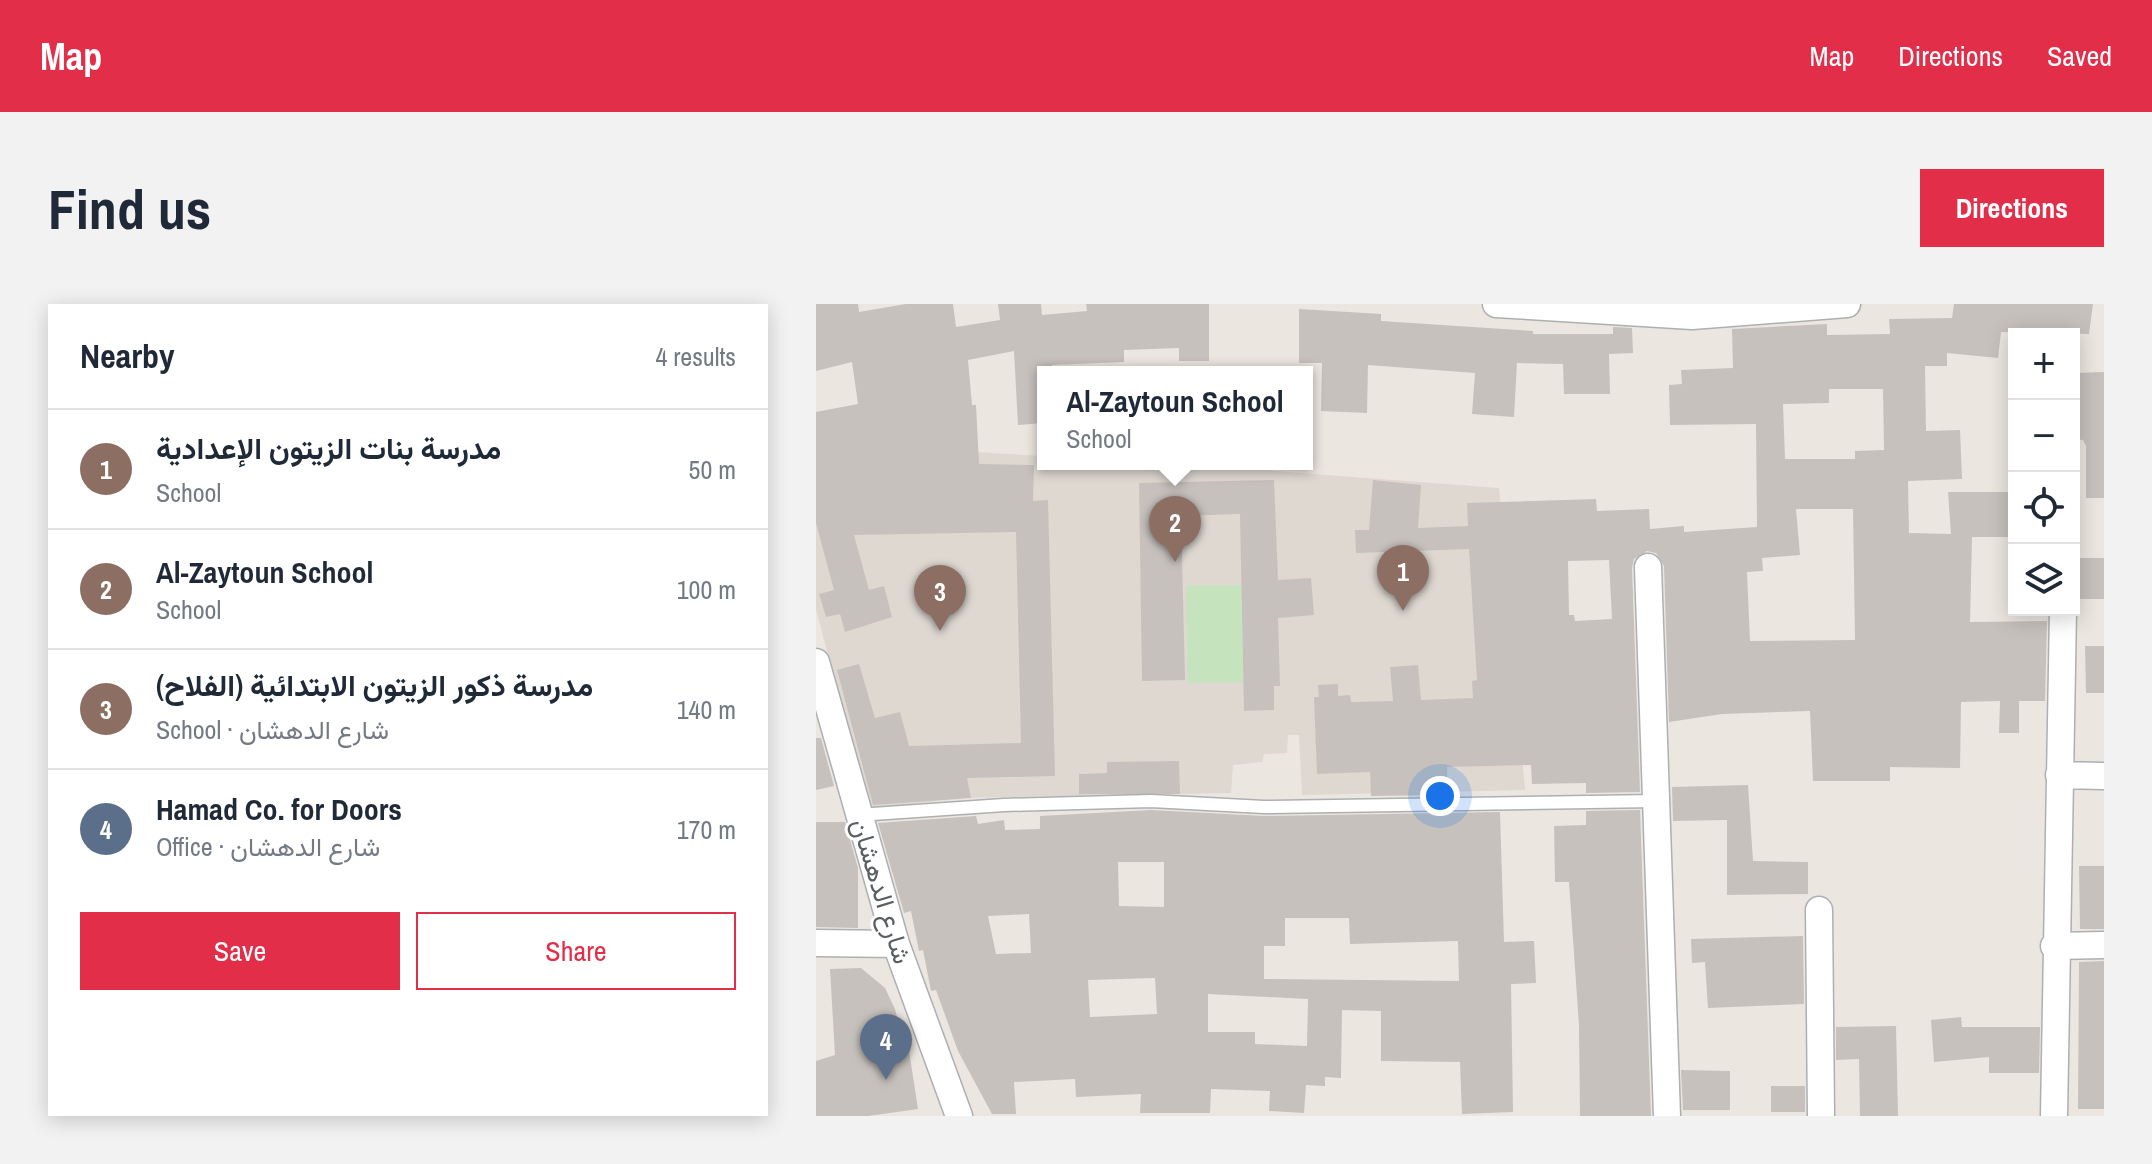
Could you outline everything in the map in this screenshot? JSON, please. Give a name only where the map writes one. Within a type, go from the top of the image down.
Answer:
[{"type":"street","points":[[1496,304],[1692,316],[1847,304]]},
{"type":"street","points":[[1648,567],[1667,1116]]},
{"type":"street","points":[[2054,1116],[2054,946],[2063,616]]},
{"type":"street","name":"شارع الدهشان","points":[[816,662],[896,944],[959,1116]]},
{"type":"street","points":[[2059,775],[2104,776]]},
{"type":"street","points":[[1819,910],[1821,1116]]},
{"type":"street","points":[[816,943],[896,944]]},
{"type":"street","points":[[2054,946],[2104,945]]},
{"type":"lane","points":[[858,815],[1004,805],[1151,801],[1264,807],[1655,801]]},
{"type":"shaded area","points":[[939,450],[1037,456],[1037,470],[1260,470],[1499,488],[1525,790],[1302,795],[1299,735],[1288,735],[1287,753],[1264,754],[1262,762],[1233,765],[1231,793],[960,798],[868,810],[816,609],[816,464]]},
{"type":"green space","points":[[1241,585],[1243,682],[1188,683],[1186,586]]},
{"type":"building","points":[[816,304],[858,304],[859,312],[906,304],[953,304],[956,327],[1000,320],[998,304],[1041,304],[1042,315],[1087,311],[1086,304],[1209,304],[1209,361],[1179,361],[1179,348],[1124,350],[1124,362],[1037,366],[1037,423],[1018,425],[1014,351],[968,360],[972,405],[976,405],[979,464],[1034,465],[1033,501],[1048,500],[1055,776],[967,778],[971,798],[873,805],[837,670],[859,664],[875,718],[900,712],[909,746],[1021,743],[1016,532],[854,535],[869,590],[884,586],[892,617],[845,632],[840,614],[826,617],[819,594],[834,590],[816,523],[816,412],[858,404],[852,362],[816,371]]},
{"type":"building","points":[[1954,304],[2093,304],[2089,334],[2080,334],[2080,328],[2008,328],[2008,332],[2001,332],[1998,358],[1947,353],[1947,366],[1925,366],[1926,431],[1960,430],[1962,479],[1908,481],[1909,533],[1951,534],[1948,492],[2008,492],[2008,537],[1972,537],[1970,622],[2047,621],[2045,701],[2019,701],[2019,733],[1999,733],[2000,701],[1961,702],[1960,768],[1890,767],[1890,781],[1813,781],[1810,711],[1722,714],[1669,722],[1664,566],[1656,553],[1647,551],[1634,559],[1632,568],[1640,792],[1586,793],[1586,783],[1532,784],[1531,765],[1447,767],[1448,795],[1371,796],[1370,772],[1317,774],[1314,697],[1319,697],[1318,685],[1338,684],[1338,696],[1350,695],[1351,702],[1393,701],[1390,667],[1418,665],[1421,700],[1473,698],[1472,681],[1477,680],[1469,549],[1356,553],[1355,530],[1369,530],[1373,480],[1421,485],[1418,528],[1468,526],[1467,503],[1596,499],[1597,511],[1649,509],[1650,529],[1684,526],[1684,532],[1757,527],[1756,424],[1670,425],[1669,385],[1682,384],[1681,370],[1733,368],[1732,329],[1827,324],[1827,335],[1890,334],[1889,319],[1952,318]],"holes":[[[1829,389],[1883,389],[1884,450],[1855,451],[1855,459],[1785,459],[1783,404],[1829,403]],[[1796,509],[1853,509],[1855,640],[1750,641],[1747,572],[1763,571],[1762,558],[1800,555]],[[1609,560],[1612,619],[1575,621],[1574,615],[1569,615],[1568,561]]]},
{"type":"building","points":[[1299,309],[1381,314],[1381,321],[1533,331],[1533,334],[1613,334],[1613,327],[1632,328],[1633,353],[1609,354],[1610,394],[1564,394],[1563,364],[1517,363],[1514,417],[1472,414],[1475,373],[1368,365],[1367,413],[1321,411],[1322,363],[1299,363]]},
{"type":"building","points":[[2104,372],[2104,498],[2086,498],[2086,446],[2080,440],[2080,373]]},
{"type":"building","points":[[1274,480],[1278,580],[1311,578],[1314,615],[1278,618],[1280,686],[1274,686],[1274,710],[1244,711],[1240,514],[1181,516],[1185,680],[1142,681],[1139,483]]},
{"type":"building","points":[[2080,558],[2104,558],[2104,599],[2080,599]]},
{"type":"building","points":[[2085,646],[2104,646],[2104,693],[2086,693]]},
{"type":"building","points":[[816,738],[821,738],[834,786],[816,790]]},
{"type":"building","points":[[1179,761],[1180,794],[1079,794],[1079,774],[1107,773],[1107,762]]},
{"type":"building","points":[[1748,785],[1753,861],[1808,862],[1808,894],[1727,895],[1727,820],[1673,821],[1672,787]]},
{"type":"building","points":[[1151,810],[1264,816],[1500,812],[1504,942],[1534,941],[1536,983],[1511,984],[1513,1112],[1462,1114],[1460,1062],[1381,1061],[1381,1011],[1342,1010],[1341,1078],[1325,1077],[1325,1086],[1306,1085],[1304,1113],[1269,1111],[1270,1091],[1211,1089],[1210,1113],[1140,1113],[1141,1094],[1076,1097],[1075,1079],[1014,1082],[1016,1114],[992,1114],[958,1051],[936,990],[931,991],[911,911],[904,913],[878,823],[976,816],[978,824],[1004,820],[1005,830],[1040,829],[1040,816]],"holes":[[[1118,862],[1164,862],[1164,907],[1119,906]],[[1029,914],[1031,953],[996,954],[988,916]],[[1285,918],[1349,918],[1350,944],[1458,941],[1459,981],[1264,979],[1264,946],[1285,946]],[[1155,978],[1157,1014],[1090,1017],[1088,980]],[[1208,994],[1308,999],[1307,1046],[1255,1044],[1255,1032],[1208,1032]]]},
{"type":"building","points":[[1640,810],[1651,1116],[1580,1116],[1579,1025],[1569,882],[1555,882],[1554,826],[1586,825],[1586,811]]},
{"type":"building","points":[[816,822],[845,822],[858,868],[858,928],[816,927]]},
{"type":"building","points":[[2079,866],[2104,866],[2104,929],[2080,929]]},
{"type":"building","points":[[1803,936],[1804,1004],[1708,1008],[1705,962],[1692,963],[1691,939]]},
{"type":"building","points":[[2104,961],[2104,1109],[2078,1109],[2079,962]]},
{"type":"building","points":[[861,968],[885,988],[895,1009],[904,1045],[908,1044],[918,1109],[868,1116],[816,1116],[816,1061],[835,1055],[830,969]]},
{"type":"building","points":[[1961,1017],[1962,1027],[2040,1027],[2039,1073],[1989,1073],[1989,1057],[1934,1062],[1931,1020]]},
{"type":"building","points":[[1896,1026],[1898,1116],[1860,1116],[1859,1059],[1836,1060],[1836,1027]]},
{"type":"building","points":[[1681,1070],[1730,1071],[1730,1110],[1683,1110]]},
{"type":"building","points":[[1771,1086],[1805,1086],[1805,1112],[1771,1112]]},
{"type":"place","name":"Al-Zaytoun School","points":[[1175,562]]},
{"type":"place","name":"مدرسة بنات الزيتون الإعدادية","points":[[1403,611]]},
{"type":"place","name":"مدرسة ذكور الزيتون الابتدائية (الفلاح)","points":[[940,631]]},
{"type":"place","name":"Hamad Co. for Doors","points":[[886,1080]]}]
